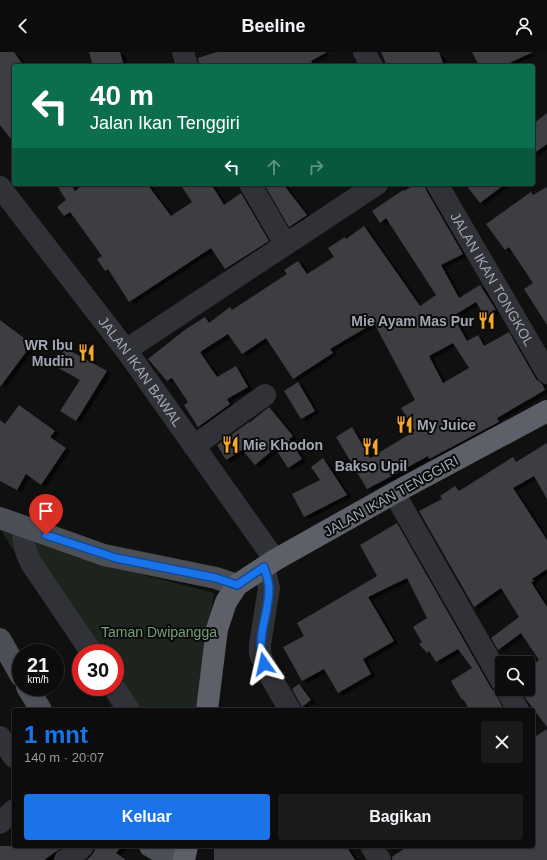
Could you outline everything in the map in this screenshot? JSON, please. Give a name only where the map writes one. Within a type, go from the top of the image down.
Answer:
[{"type":"highway","name":"JALAN IKAN TENGGIRI","points":[[237,585],[270,563],[394,493],[547,411]]},
{"type":"highway","points":[[207,708],[217,629],[226,602],[237,585]]},
{"type":"highway","points":[[184,860],[187,848]]},
{"type":"main road","points":[[0,518],[116,558],[216,578],[237,585]]},
{"type":"main road","points":[[0,639],[12,660]]},
{"type":"main road","points":[[32,696],[40,708]]},
{"type":"main road","points":[[154,848],[164,854],[184,860]]},
{"type":"street","points":[[183,52],[187,64]]},
{"type":"street","points":[[364,52],[371,64]]},
{"type":"street","points":[[251,186],[285,244]]},
{"type":"street","points":[[126,350],[374,186]]},
{"type":"street","name":"JALAN IKAN TONGKOL","points":[[438,186],[547,373]]},
{"type":"street","name":"JALAN IKAN BAWAL","points":[[0,187],[126,350],[194,446],[270,563]]},
{"type":"street","points":[[194,446],[265,394]]},
{"type":"street","points":[[394,493],[495,670]]},
{"type":"street","points":[[23,527],[25,550],[31,564],[86,644]]},
{"type":"street","points":[[270,563],[269,588],[260,644],[260,654],[270,676],[289,708]]},
{"type":"street","points":[[120,696],[128,708]]},
{"type":"street","points":[[510,696],[517,708]]},
{"type":"street","points":[[0,737],[12,754]]},
{"type":"street","points":[[0,823],[12,812]]},
{"type":"street","points":[[65,860],[80,848]]},
{"type":"street","points":[[372,848],[380,860]]},
{"type":"green space","name":"Taman Dwipangga","points":[[0,529],[97,563],[214,593],[196,708],[113,708],[105,696],[124,696],[124,644],[73,644]]},
{"type":"building","points":[[0,52],[14,52],[22,64],[12,64],[12,140],[0,125]]},
{"type":"building","points":[[89,52],[120,52],[123,64],[92,64]]},
{"type":"building","points":[[217,52],[327,52],[311,61],[313,64],[199,64],[198,58]]},
{"type":"building","points":[[381,52],[439,52],[443,64],[386,64]]},
{"type":"building","points":[[472,52],[533,52],[507,64],[478,64]]},
{"type":"building","points":[[547,113],[547,144],[535,153],[535,122]]},
{"type":"building","points":[[57,186],[72,186],[75,191],[81,186],[148,186],[171,216],[192,202],[181,186],[212,186],[224,205],[241,193],[269,241],[225,269],[211,248],[129,302],[108,269],[105,271],[97,259],[102,256],[70,212],[64,216],[57,207],[66,200]]},
{"type":"building","points":[[265,186],[285,186],[307,215],[289,227]]},
{"type":"building","points":[[413,186],[425,186],[426,190],[463,254],[441,265],[459,298],[480,285],[496,310],[485,317],[476,302],[453,316],[467,341],[478,335],[484,346],[509,332],[536,379],[542,384],[545,390],[497,418],[499,422],[429,459],[428,456],[367,489],[336,437],[352,427],[370,458],[415,431],[401,408],[415,400],[374,323],[330,349],[333,353],[293,379],[266,338],[242,354],[228,334],[200,352],[217,377],[236,366],[248,387],[227,399],[230,404],[198,427],[184,405],[188,402],[172,378],[167,381],[148,359],[186,329],[205,317],[209,323],[230,307],[232,310],[287,274],[284,270],[298,261],[307,274],[334,257],[328,248],[345,237],[346,239],[364,226],[420,306],[436,295],[386,218],[380,223],[372,211],[403,190],[404,191]],"holes":[[[453,343],[469,368],[443,383],[429,356]]]},
{"type":"building","points":[[467,186],[502,186],[480,203]]},
{"type":"building","points":[[547,187],[547,325],[524,289],[533,283],[509,247],[505,250],[486,224],[531,192],[533,195]]},
{"type":"building","points":[[0,320],[32,344],[0,387]]},
{"type":"building","points":[[65,348],[107,371],[76,421],[60,411],[80,380],[55,366]]},
{"type":"building","points":[[298,382],[315,411],[301,419],[284,391]]},
{"type":"building","points":[[19,405],[55,431],[50,437],[66,448],[41,485],[26,474],[17,490],[0,481],[0,420],[5,424]]},
{"type":"building","points":[[269,407],[293,436],[289,439],[302,459],[288,468],[275,448],[255,465],[242,450],[226,460],[217,445]]},
{"type":"building","points":[[547,443],[547,499],[534,476],[513,488],[547,540],[547,569],[532,579],[534,581],[531,582],[547,607],[547,727],[535,711],[535,708],[533,708],[524,696],[535,696],[535,663],[539,660],[521,633],[498,650],[491,638],[519,617],[501,588],[474,607],[419,511],[442,499],[440,496],[455,486],[459,491],[513,457],[516,462]]},
{"type":"building","points":[[323,458],[347,495],[304,517],[292,494],[320,480],[311,467]]},
{"type":"building","points":[[397,523],[503,708],[469,708],[463,699],[462,700],[451,681],[472,668],[458,649],[436,662],[429,651],[427,653],[419,644],[422,642],[413,627],[427,618],[407,578],[368,597],[394,641],[363,659],[371,674],[338,693],[324,669],[302,681],[283,647],[304,636],[297,623],[377,576],[360,545]]},
{"type":"building","points":[[299,684],[311,700],[302,707],[292,689]]},
{"type":"building","points":[[547,729],[547,860],[392,860],[392,857],[405,848],[535,848],[535,737]]},
{"type":"building","points":[[0,846],[12,846],[12,848],[61,848],[44,860],[0,860]]},
{"type":"building","points":[[95,848],[120,848],[116,853],[126,860],[87,860]]},
{"type":"building","points":[[214,848],[347,848],[355,860],[214,860]]},
{"type":"place","name":"Mie Ayam Mas Pur","points":[[487,321]]},
{"type":"place","name":"WR Ibu Mudin","points":[[86,353]]},
{"type":"place","name":"My Juice","points":[[404,425]]},
{"type":"place","name":"Mie Khodon","points":[[230,445]]},
{"type":"place","name":"Bakso Upil","points":[[371,446]]},
{"type":"route","points":[[46,535],[104,555],[216,578],[237,585],[264,567],[268,578],[269,588],[260,644],[260,654],[264,664]]}]
